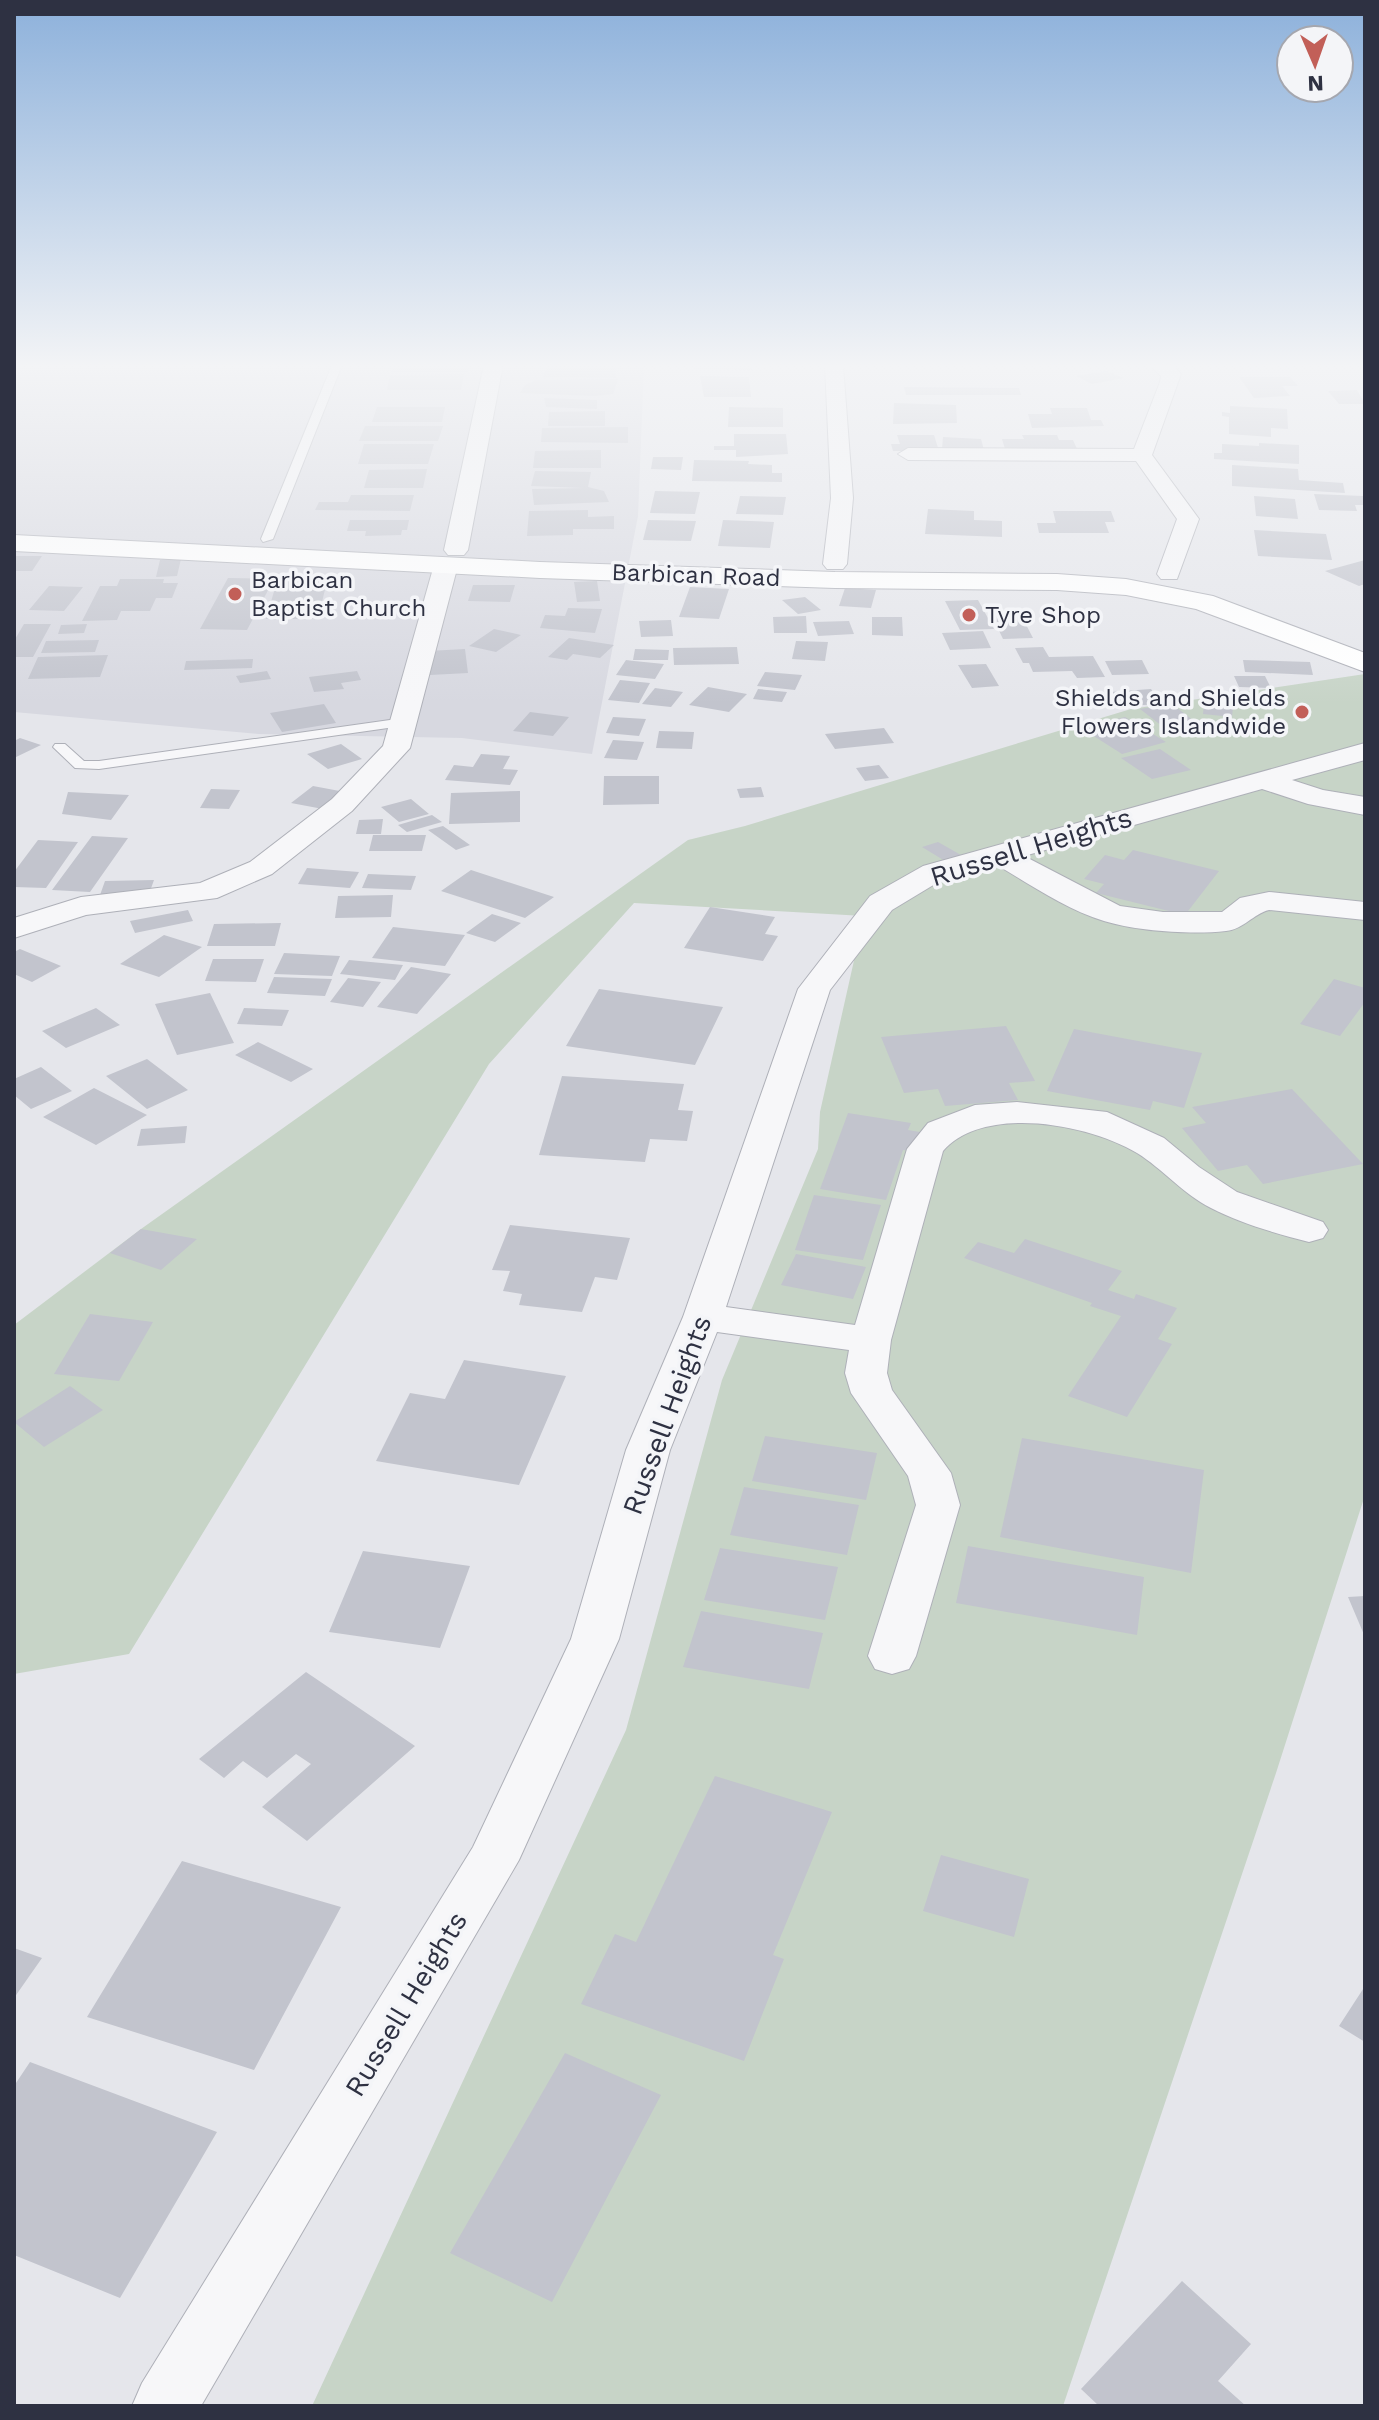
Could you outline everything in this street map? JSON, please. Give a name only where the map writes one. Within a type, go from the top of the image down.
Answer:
[{"type":"main road","name":"Barbican Road","points":[[14,523],[267,539],[451,558],[821,580],[1057,582],[1126,587],[1203,602],[1365,663]]},
{"type":"main road","name":"Barbican Road","points":[[14,543],[451,558],[1122,569],[1169,574],[1229,589],[1365,635]]},
{"type":"street","points":[[14,929],[81,906],[206,891],[261,868],[342,805],[396,748],[451,558],[469,478]]},
{"type":"street","points":[[835,564],[842,498],[841,478]]},
{"type":"street","points":[[1158,478],[1188,519],[1169,574]]},
{"type":"street","name":"Russell Heights","points":[[165,2406],[493,1860],[595,1639],[648,1450],[703,1317],[814,989],[881,903],[934,872],[1365,751]]},
{"type":"street","points":[[1261,779],[1318,798],[1365,806]]},
{"type":"street","points":[[998,854],[1113,914],[1163,921],[1226,922],[1240,916],[1251,905],[1269,901],[1365,911]]},
{"type":"street","points":[[892,1656],[938,1505],[929,1473],[872,1393],[866,1373],[871,1340],[925,1149],[941,1131],[975,1116],[1017,1113],[1094,1120],[1151,1146],[1186,1175],[1224,1200],[1309,1230]]},
{"type":"street","points":[[703,1317],[871,1340]]},
{"type":"lane","points":[[267,539],[292,478]]},
{"type":"lane","points":[[60,747],[80,765],[99,765],[404,722]]},
{"type":"shaded area","points":[[14,478],[640,478],[638,516],[592,754],[462,738],[259,734],[14,712]]},
{"type":"green space","points":[[1365,674],[1365,1495],[1276,1773],[1063,2406],[312,2406],[626,1730],[722,1380],[818,1149],[820,1112],[864,916],[634,903],[489,1064],[129,1654],[14,1674],[14,1325],[141,1229],[688,840],[745,826],[1131,709]]},
{"type":"building","points":[[367,478],[425,478],[423,488],[364,488]]},
{"type":"building","points":[[533,478],[590,478],[588,487],[604,491],[609,502],[534,505],[532,489],[584,488],[531,486]]},
{"type":"building","points":[[692,478],[782,478],[782,482],[692,481]]},
{"type":"building","points":[[1232,478],[1299,478],[1343,483],[1345,493],[1232,486]]},
{"type":"building","points":[[655,491],[700,492],[695,514],[650,513]]},
{"type":"building","points":[[1314,494],[1363,496],[1365,505],[1355,505],[1357,511],[1319,510]]},
{"type":"building","points":[[351,495],[414,495],[410,511],[315,510],[319,502],[348,502]]},
{"type":"building","points":[[740,496],[786,497],[783,515],[736,514]]},
{"type":"building","points":[[1254,496],[1295,499],[1298,519],[1256,516]]},
{"type":"building","points":[[928,509],[974,511],[974,520],[1002,521],[1002,537],[925,534]]},
{"type":"building","points":[[588,510],[588,517],[614,516],[614,529],[573,529],[573,535],[527,536],[529,511]]},
{"type":"building","points":[[1053,511],[1111,511],[1115,522],[1105,522],[1109,533],[1039,533],[1037,523],[1056,523]]},
{"type":"building","points":[[350,520],[409,520],[407,530],[402,530],[401,535],[365,536],[366,531],[347,531]]},
{"type":"building","points":[[648,520],[696,521],[691,541],[643,540]]},
{"type":"building","points":[[723,520],[774,522],[770,548],[718,546]]},
{"type":"building","points":[[1254,530],[1326,534],[1332,560],[1258,556]]},
{"type":"building","points":[[14,556],[42,556],[32,571],[14,571]]},
{"type":"building","points":[[181,559],[177,576],[156,577],[160,560]]},
{"type":"building","points":[[1365,560],[1365,584],[1359,586],[1325,571]]},
{"type":"building","points":[[228,578],[274,579],[247,630],[200,629]]},
{"type":"building","points":[[120,579],[164,579],[163,583],[178,583],[172,598],[156,598],[150,611],[121,611],[117,620],[82,621],[100,586],[117,586]]},
{"type":"building","points":[[277,581],[327,581],[318,619],[266,619]]},
{"type":"building","points":[[597,581],[600,601],[577,602],[574,582]]},
{"type":"building","points":[[473,585],[515,585],[510,602],[468,601]]},
{"type":"building","points":[[49,586],[83,587],[64,611],[29,610]]},
{"type":"building","points":[[690,587],[729,589],[719,619],[679,617]]},
{"type":"building","points":[[845,588],[876,590],[871,608],[839,606]]},
{"type":"building","points":[[805,597],[821,610],[798,614],[782,600]]},
{"type":"building","name":"Tyre Shop","points":[[978,600],[994,629],[960,630],[945,601]]},
{"type":"building","points":[[568,608],[602,609],[595,633],[540,628],[545,615],[565,616]]},
{"type":"building","points":[[1020,613],[1033,638],[1003,639],[991,614]]},
{"type":"building","points":[[806,616],[807,633],[774,633],[773,617]]},
{"type":"building","points":[[872,617],[902,617],[903,636],[872,635]]},
{"type":"building","points":[[671,620],[673,636],[641,637],[639,621]]},
{"type":"building","points":[[849,621],[854,634],[818,636],[813,622]]},
{"type":"building","points":[[24,624],[51,624],[33,657],[14,657],[14,641]]},
{"type":"building","points":[[87,624],[84,633],[58,634],[61,625]]},
{"type":"building","points":[[494,629],[521,635],[496,652],[469,646]]},
{"type":"building","points":[[983,631],[991,648],[950,650],[942,633]]},
{"type":"building","points":[[569,638],[614,645],[600,658],[573,654],[567,660],[548,657]]},
{"type":"building","points":[[99,640],[95,652],[41,653],[46,641]]},
{"type":"building","points":[[796,641],[828,642],[825,661],[792,659]]},
{"type":"building","points":[[737,647],[739,664],[674,665],[673,648]]},
{"type":"building","points":[[1043,647],[1049,657],[1093,656],[1105,677],[1077,678],[1072,671],[1033,672],[1029,663],[1023,663],[1015,648]]},
{"type":"building","points":[[465,649],[468,673],[430,675],[428,651]]},
{"type":"building","points":[[635,649],[669,650],[668,660],[633,660]]},
{"type":"building","points":[[108,655],[100,677],[28,679],[38,657]]},
{"type":"building","points":[[253,659],[252,668],[184,670],[186,661]]},
{"type":"building","points":[[626,660],[664,664],[655,679],[616,675]]},
{"type":"building","points":[[1142,660],[1149,674],[1112,675],[1105,661]]},
{"type":"building","points":[[1243,660],[1310,662],[1313,675],[1245,672]]},
{"type":"building","points":[[986,664],[999,686],[972,688],[958,665]]},
{"type":"building","points":[[267,671],[271,679],[240,683],[236,676]]},
{"type":"building","points":[[357,671],[361,680],[341,683],[344,689],[314,692],[309,677]]},
{"type":"building","points":[[765,672],[802,675],[795,690],[757,686]]},
{"type":"building","points":[[1234,676],[1265,676],[1271,688],[1239,687]]},
{"type":"building","points":[[620,680],[650,683],[639,703],[608,700]]},
{"type":"building","points":[[708,687],[747,694],[729,712],[689,705]]},
{"type":"building","points":[[655,688],[683,692],[671,707],[642,704]]},
{"type":"building","points":[[758,689],[787,692],[782,702],[753,699]]},
{"type":"building","points":[[1151,689],[1161,704],[1107,707],[1097,693]]},
{"type":"building","points":[[324,704],[336,723],[282,732],[270,713]]},
{"type":"building","points":[[1172,704],[1194,721],[1162,726],[1140,709]]},
{"type":"building","points":[[1204,704],[1233,707],[1232,717],[1203,714]]},
{"type":"building","points":[[530,712],[569,717],[553,736],[513,731]]},
{"type":"building","points":[[613,717],[646,719],[639,736],[606,733]]},
{"type":"building","points":[[1125,717],[1166,742],[1122,754],[1081,728]]},
{"type":"building","points":[[884,728],[894,743],[835,749],[825,734]]},
{"type":"building","points":[[659,731],[694,732],[692,749],[656,748]]},
{"type":"building","points":[[20,738],[41,745],[14,758],[14,741]]},
{"type":"building","points":[[613,740],[644,742],[637,760],[604,758]]},
{"type":"building","points":[[341,744],[362,759],[328,769],[307,754]]},
{"type":"building","points":[[1160,749],[1191,770],[1152,779],[1121,758]]},
{"type":"building","points":[[481,754],[510,756],[503,769],[518,770],[510,785],[445,780],[454,765],[473,767]]},
{"type":"building","points":[[879,765],[889,778],[865,781],[856,768]]},
{"type":"building","points":[[604,776],[659,776],[659,804],[603,805]]},
{"type":"building","points":[[313,786],[345,792],[323,809],[291,803]]},
{"type":"building","points":[[761,787],[764,797],[740,798],[737,789]]},
{"type":"building","points":[[211,789],[240,790],[229,809],[200,808]]},
{"type":"building","points":[[520,791],[520,822],[449,824],[451,793]]},
{"type":"building","points":[[68,792],[129,795],[111,820],[62,814]]},
{"type":"building","points":[[411,799],[429,814],[399,822],[381,807]]},
{"type":"building","points":[[432,815],[442,822],[407,832],[398,825]]},
{"type":"building","points":[[383,819],[381,834],[356,834],[359,820]]},
{"type":"building","points":[[443,826],[470,845],[456,850],[428,830]]},
{"type":"building","points":[[373,835],[426,835],[422,851],[369,851]]},
{"type":"building","points":[[92,836],[128,838],[90,892],[52,890]]},
{"type":"building","points":[[38,840],[78,842],[46,888],[14,887],[14,872]]},
{"type":"building","points":[[938,842],[961,855],[945,861],[922,847]]},
{"type":"building","points":[[1133,850],[1219,871],[1185,915],[1096,893],[1104,884],[1084,879],[1105,855],[1124,860]]},
{"type":"building","points":[[307,868],[359,872],[350,888],[298,884]]},
{"type":"building","points":[[471,870],[554,897],[525,918],[441,891]]},
{"type":"building","points":[[368,874],[416,876],[411,890],[362,888]]},
{"type":"building","points":[[154,880],[149,894],[100,895],[105,881]]},
{"type":"building","points":[[393,895],[391,917],[335,918],[338,896]]},
{"type":"building","points":[[710,907],[775,917],[765,934],[778,936],[763,961],[684,948]]},
{"type":"building","points":[[188,910],[193,921],[135,933],[130,921]]},
{"type":"building","points":[[492,914],[521,923],[495,942],[466,933]]},
{"type":"building","points":[[281,923],[275,946],[207,946],[214,924]]},
{"type":"building","points":[[393,927],[465,935],[445,966],[372,958]]},
{"type":"building","points":[[164,935],[202,947],[159,977],[120,964]]},
{"type":"building","points":[[20,949],[61,966],[32,982],[14,974],[14,952]]},
{"type":"building","points":[[284,953],[340,956],[332,976],[274,974]]},
{"type":"building","points":[[213,959],[264,959],[256,982],[205,981]]},
{"type":"building","points":[[349,960],[403,965],[395,980],[340,974]]},
{"type":"building","points":[[411,967],[451,974],[417,1014],[377,1007]]},
{"type":"building","points":[[274,977],[332,979],[325,996],[267,993]]},
{"type":"building","points":[[348,978],[381,982],[363,1007],[330,1002]]},
{"type":"building","points":[[1334,979],[1365,988],[1365,1002],[1340,1036],[1300,1024]]},
{"type":"building","points":[[599,989],[723,1007],[695,1065],[566,1046]]},
{"type":"building","points":[[210,993],[234,1043],[177,1055],[155,1004]]},
{"type":"building","points":[[96,1008],[120,1025],[66,1048],[42,1031]]},
{"type":"building","points":[[244,1008],[289,1010],[282,1026],[237,1024]]},
{"type":"building","points":[[1006,1026],[1035,1081],[1009,1083],[1018,1100],[945,1106],[938,1089],[904,1093],[881,1037]]},
{"type":"building","points":[[1074,1029],[1202,1053],[1184,1108],[1153,1101],[1150,1110],[1047,1091]]},
{"type":"building","points":[[258,1042],[313,1069],[291,1082],[235,1055]]},
{"type":"building","points":[[147,1059],[188,1090],[147,1109],[106,1076]]},
{"type":"building","points":[[41,1067],[72,1091],[31,1109],[14,1095],[14,1079]]},
{"type":"building","points":[[562,1076],[684,1084],[678,1110],[693,1111],[687,1141],[650,1139],[645,1162],[539,1155]]},
{"type":"building","points":[[94,1088],[147,1115],[96,1145],[43,1117]]},
{"type":"building","points":[[1292,1089],[1363,1164],[1263,1184],[1247,1165],[1218,1171],[1182,1128],[1206,1123],[1192,1107]]},
{"type":"building","points":[[848,1113],[911,1123],[908,1130],[926,1133],[920,1152],[903,1150],[886,1200],[820,1189]]},
{"type":"building","points":[[187,1126],[185,1143],[137,1146],[141,1129]]},
{"type":"building","points":[[814,1195],[881,1205],[863,1260],[795,1250]]},
{"type":"building","points":[[510,1225],[630,1238],[617,1280],[595,1277],[582,1312],[519,1305],[522,1294],[503,1291],[510,1271],[492,1270]]},
{"type":"building","points":[[141,1229],[197,1239],[161,1270],[110,1253]]},
{"type":"building","points":[[1025,1239],[1122,1271],[1108,1290],[1134,1299],[1136,1294],[1177,1308],[1158,1339],[1172,1344],[1127,1417],[1068,1396],[1121,1316],[964,1258],[978,1242],[1014,1253]]},
{"type":"building","points":[[796,1254],[866,1267],[853,1299],[781,1285]]},
{"type":"building","points":[[90,1314],[153,1322],[119,1381],[54,1374]]},
{"type":"building","points":[[464,1360],[566,1376],[519,1485],[376,1461],[410,1393],[445,1399]]},
{"type":"building","points":[[70,1386],[103,1410],[44,1447],[14,1422]]},
{"type":"building","points":[[765,1436],[877,1453],[866,1500],[752,1481]]},
{"type":"building","points":[[1022,1438],[1204,1470],[1191,1573],[1000,1537]]},
{"type":"building","points":[[744,1487],[859,1505],[847,1555],[730,1535]]},
{"type":"building","points":[[968,1546],[1144,1577],[1137,1635],[956,1603]]},
{"type":"building","points":[[720,1548],[838,1567],[825,1620],[704,1600]]},
{"type":"building","points":[[363,1551],[470,1566],[440,1648],[329,1632]]},
{"type":"building","points":[[1365,1596],[1365,1637],[1348,1597]]},
{"type":"building","points":[[701,1611],[823,1633],[809,1689],[683,1667]]},
{"type":"building","points":[[306,1672],[415,1746],[307,1841],[262,1807],[311,1764],[296,1754],[267,1778],[243,1761],[224,1778],[199,1759]]},
{"type":"building","points":[[715,1776],[832,1812],[773,1955],[784,1959],[744,2061],[581,2004],[615,1934],[636,1942]]},
{"type":"building","points":[[941,1855],[1029,1879],[1014,1937],[923,1911]]},
{"type":"building","points":[[182,1861],[341,1907],[254,2070],[87,2017]]},
{"type":"building","points":[[14,1948],[42,1958],[14,1998]]},
{"type":"building","points":[[1365,1986],[1365,2042],[1339,2026]]},
{"type":"building","points":[[565,2053],[661,2095],[552,2302],[450,2253]]},
{"type":"building","points":[[30,2062],[217,2132],[120,2298],[14,2255],[14,2086]]},
{"type":"building","points":[[1182,2281],[1251,2344],[1218,2381],[1246,2406],[1099,2406],[1081,2389]]},
{"type":"place","name":"Barbican Baptist Church","points":[[235,594]]},
{"type":"place","name":"Tyre Shop","points":[[969,615]]},
{"type":"place","name":"Shields and Shields Flowers Islandwide","points":[[1302,712]]}]
